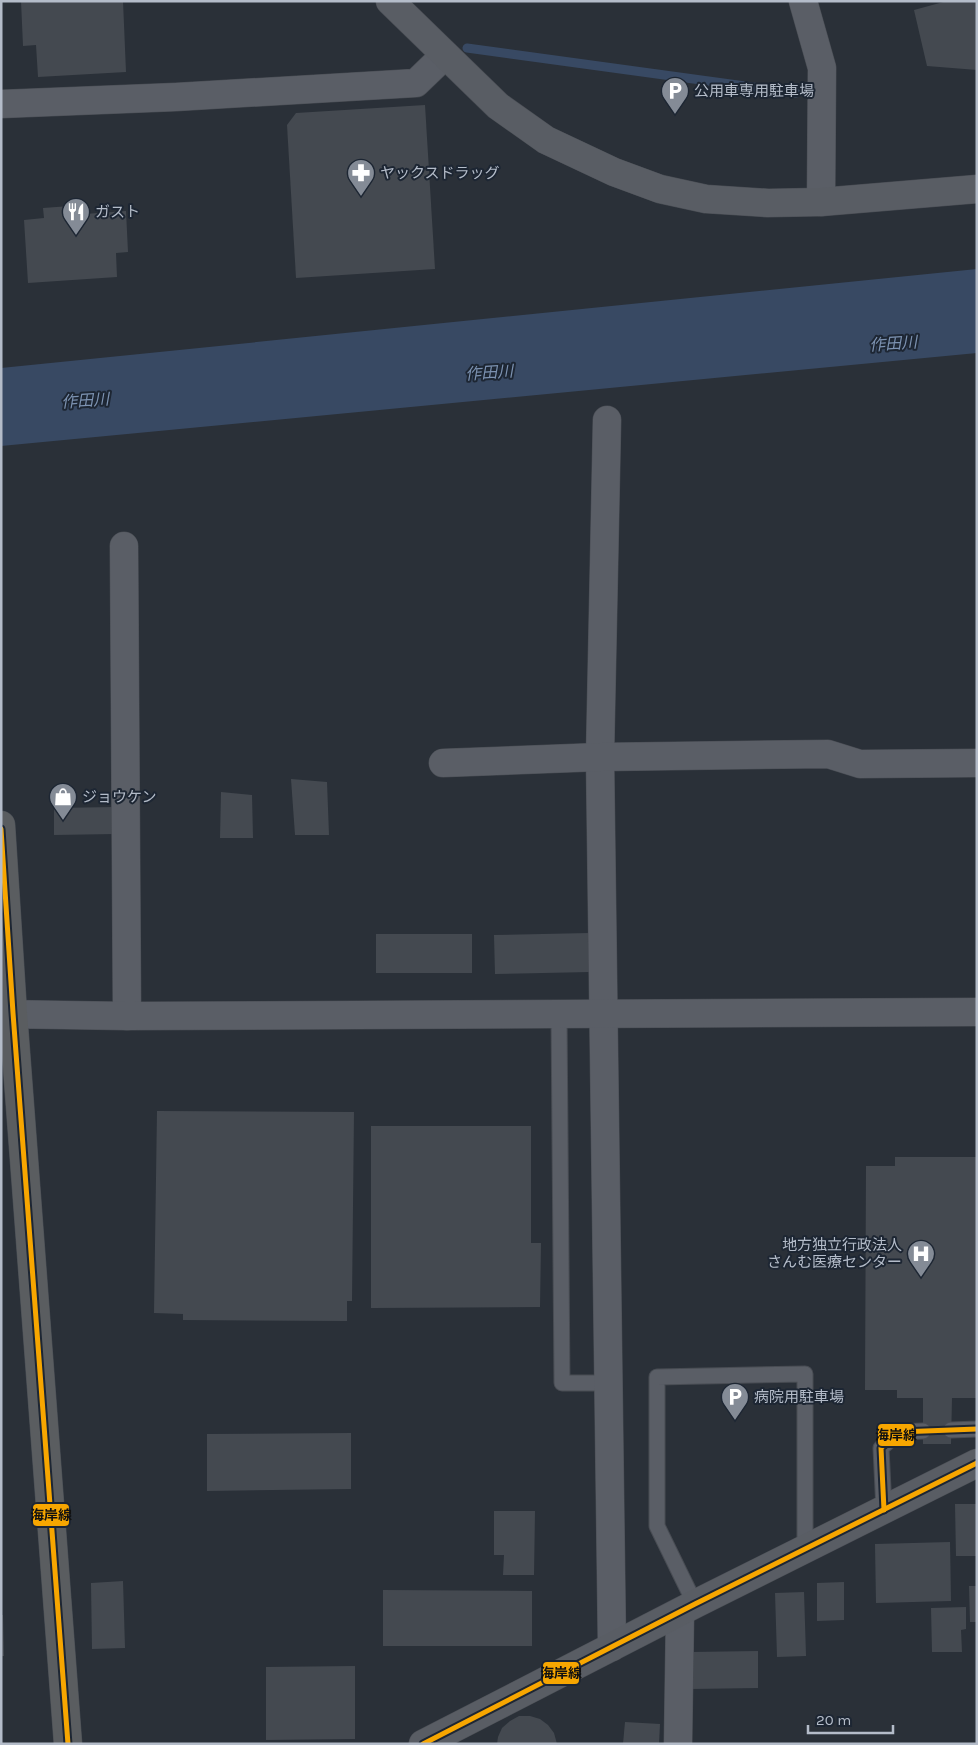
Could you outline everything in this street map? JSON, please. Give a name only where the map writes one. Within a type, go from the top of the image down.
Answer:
[{"type":"highway","points":[[1,825],[7,1013],[68,1744]]},
{"type":"street","points":[[803,1],[822,68],[821,202]]},
{"type":"street","points":[[396,3],[445,55],[498,106],[546,140],[614,172],[660,189],[706,199],[768,204],[821,202],[977,189]]},
{"type":"street","points":[[1,104],[176,97],[416,83],[445,55]]},
{"type":"street","points":[[607,420],[600,757],[605,1014],[612,1647]]},
{"type":"street","points":[[124,546],[127,1016]]},
{"type":"street","points":[[443,762],[600,757],[828,754],[860,764],[977,763]]},
{"type":"street","points":[[7,1013],[127,1016],[977,1012]]},
{"type":"street","points":[[423,1744],[977,1463]]},
{"type":"street","points":[[678,1744],[688,1609]]},
{"type":"lane","points":[[560,1015],[562,1383],[609,1383]]},
{"type":"lane","points":[[688,1609],[657,1526],[656,1377],[805,1374],[805,1550]]},
{"type":"lane","points":[[951,1430],[977,1429]]},
{"type":"lane","points":[[884,1510],[881,1448],[899,1432],[923,1430]]},
{"type":"water","name":"作田川","points":[[977,269],[977,353],[1,446],[1,368]]},
{"type":"building","points":[[21,1],[123,1],[126,72],[38,77],[36,45],[23,46]]},
{"type":"building","points":[[947,1],[977,1],[977,70],[927,66],[914,10]]},
{"type":"building","name":"ヤックスドラッグ","points":[[425,105],[435,269],[296,278],[287,125],[296,113]]},
{"type":"building","name":"ガスト","points":[[70,206],[71,215],[126,211],[128,252],[116,253],[117,277],[28,283],[24,220],[44,218],[43,208]]},
{"type":"building","points":[[291,779],[327,782],[329,835],[295,835]]},
{"type":"building","points":[[221,792],[252,795],[253,838],[220,838]]},
{"type":"building","points":[[115,807],[115,834],[54,835],[54,808]]},
{"type":"building","points":[[589,933],[590,972],[495,974],[494,935]]},
{"type":"building","points":[[376,934],[472,934],[472,973],[376,973]]},
{"type":"building","points":[[157,1111],[354,1112],[352,1301],[347,1301],[347,1321],[183,1320],[183,1314],[154,1313]]},
{"type":"building","points":[[371,1126],[531,1126],[531,1243],[541,1243],[540,1307],[371,1308]]},
{"type":"building","name":"地方独立行政法人 さんむ医療センター","points":[[895,1157],[977,1157],[977,1398],[952,1398],[951,1444],[923,1444],[923,1398],[897,1398],[897,1390],[865,1390],[866,1166],[895,1166]]},
{"type":"building","points":[[351,1433],[351,1489],[207,1491],[207,1434]]},
{"type":"building","points":[[955,1504],[977,1504],[977,1556],[956,1556]]},
{"type":"building","points":[[494,1511],[535,1511],[534,1575],[503,1575],[504,1555],[494,1555]]},
{"type":"building","points":[[950,1542],[951,1601],[876,1603],[875,1544]]},
{"type":"building","points":[[123,1581],[125,1648],[92,1649],[91,1583]]},
{"type":"building","points":[[844,1582],[844,1620],[817,1621],[817,1583]]},
{"type":"building","points":[[969,1586],[977,1586],[977,1622],[970,1622]]},
{"type":"building","points":[[383,1590],[532,1591],[532,1646],[383,1646]]},
{"type":"building","points":[[804,1592],[806,1656],[777,1657],[775,1593]]},
{"type":"building","points":[[966,1607],[966,1629],[961,1630],[962,1652],[932,1652],[931,1608]]},
{"type":"building","points":[[1,1615],[3,1615],[4,1656],[1,1656]]},
{"type":"building","points":[[758,1651],[758,1688],[691,1689],[691,1652]]},
{"type":"building","points":[[355,1666],[355,1739],[266,1740],[266,1667]]},
{"type":"building","points":[[519,1716],[530,1716],[540,1719],[554,1733],[557,1744],[497,1744],[502,1728]]},
{"type":"building","points":[[625,1722],[660,1724],[659,1744],[623,1744]]},
{"type":"waterway","points":[[467,48],[796,93]]},
{"type":"transit line","name":"海岸線","points":[[1,829],[68,1744]]},
{"type":"transit line","name":"海岸線","points":[[884,1510],[881,1448],[899,1432],[977,1429]]},
{"type":"transit line","name":"海岸線","points":[[423,1744],[695,1604],[977,1463]]},
{"type":"place","name":"公用車専用駐車場","points":[[675,115]]},
{"type":"place","name":"ヤックスドラッグ","points":[[361,197]]},
{"type":"place","name":"ガスト","points":[[76,236]]},
{"type":"place","name":"ジョウケン","points":[[63,821]]},
{"type":"place","name":"地方独立行政法人 さんむ医療センター","points":[[921,1278]]},
{"type":"place","name":"病院用駐車場","points":[[735,1421]]}]
